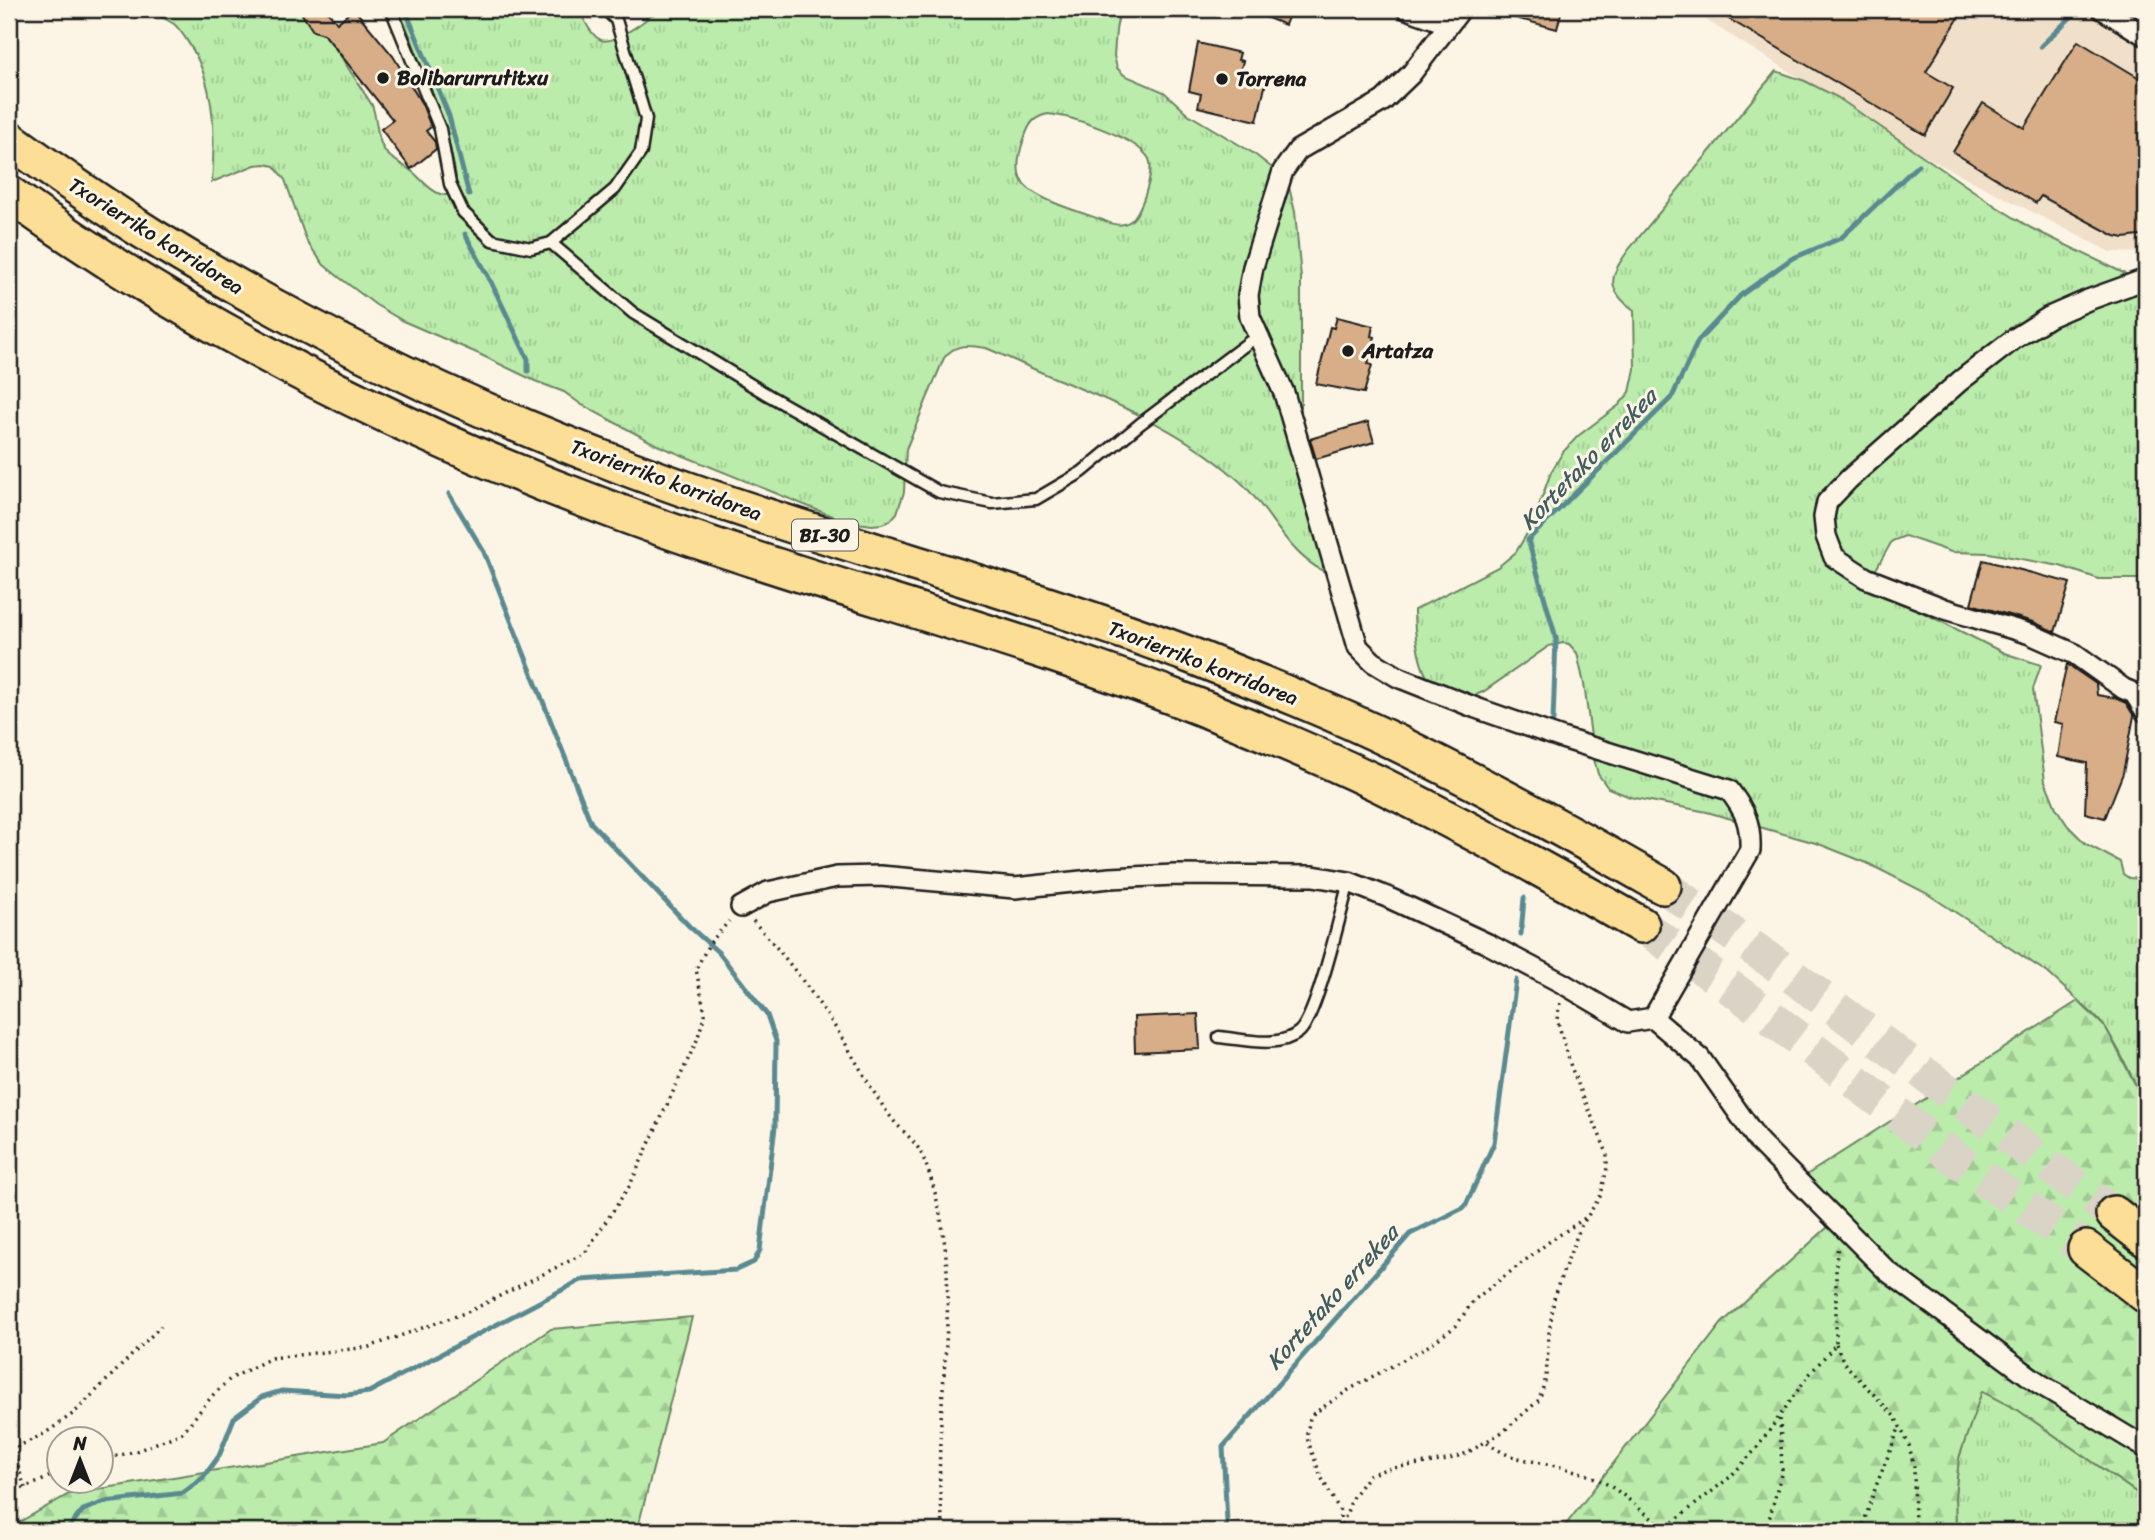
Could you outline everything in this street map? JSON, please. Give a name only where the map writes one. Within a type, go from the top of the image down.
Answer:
[{"type":"highway","name":"Txorierriko korridorea","points":[[9,139],[81,190],[262,301],[409,376],[507,421],[632,470],[722,501],[1082,617],[1184,653],[1408,749],[1505,798],[1663,886]]},
{"type":"highway","name":"Txorierriko korridorea","points":[[9,194],[128,274],[240,340],[377,411],[490,462],[639,519],[1067,659],[1257,730],[1365,778],[1460,825],[1641,925]]},
{"type":"highway","points":[[2114,1214],[2146,1240]]},
{"type":"highway","points":[[2086,1249],[2146,1295]]},
{"type":"street","points":[[1407,9],[1455,16],[1411,74],[1383,101],[1298,150],[1283,171],[1253,267],[1250,317],[1284,393],[1358,647],[1373,662],[1398,677],[1476,708],[1729,790],[1743,809],[1751,832],[1750,850],[1653,1018]]},
{"type":"street","points":[[2102,9],[2146,36]]},
{"type":"street","points":[[2146,279],[2049,317],[2014,339],[1959,380],[1849,479],[1827,502],[1824,517],[1826,536],[1834,557],[1866,578],[1945,609],[2030,634],[2075,654],[2115,684],[2134,693],[2146,712]]},
{"type":"street","points":[[741,908],[768,892],[837,877],[880,876],[1015,888],[1110,878],[1174,875],[1313,876],[1349,882],[1488,944],[1628,1022],[1653,1018],[1700,1058],[1759,1142],[1887,1270],[2040,1384],[2146,1448]]},
{"type":"lane","points":[[391,9],[440,130],[450,184],[463,212],[492,240],[531,248],[551,243],[615,189],[641,152],[646,119],[616,20],[605,9]]},
{"type":"lane","points":[[551,243],[633,313],[768,395],[939,492],[992,503],[1036,499],[1082,472],[1140,424],[1258,336]]},
{"type":"lane","points":[[1219,1037],[1280,1041],[1299,1033],[1308,1020],[1320,987],[1349,882]]},
{"type":"path","points":[[116,1456],[182,1433],[230,1379],[271,1359],[369,1347],[470,1311],[585,1253],[629,1185],[697,1040],[705,1014],[696,969],[709,944],[741,908],[777,947],[837,1030],[890,1118],[919,1149],[929,1174],[937,1203],[947,1269],[947,1336],[939,1483],[944,1531]]},
{"type":"path","points":[[1340,1530],[1353,1496],[1369,1475],[1386,1469],[1447,1460],[1467,1453],[1486,1443],[1524,1415],[1541,1397],[1546,1378],[1555,1293],[1570,1250],[1601,1195],[1607,1168],[1607,1153],[1582,1097],[1557,1020],[1562,983]]},
{"type":"path","points":[[1340,1530],[1339,1511],[1321,1477],[1308,1441],[1307,1434],[1313,1414],[1350,1388],[1428,1346],[1457,1326],[1473,1301],[1549,1242],[1587,1217]]},
{"type":"path","points":[[1843,1227],[1839,1235],[1836,1263],[1836,1344],[1844,1363],[1895,1417],[1900,1426],[1912,1455],[1915,1531]]},
{"type":"path","points":[[25,1488],[16,1460],[18,1447],[44,1434],[74,1413],[161,1326]]},
{"type":"path","points":[[1486,1443],[1508,1455],[1567,1468],[1596,1478],[1627,1497],[1663,1530],[1730,1477],[1757,1448],[1808,1376],[1836,1344]]},
{"type":"path","points":[[1766,1531],[1782,1471],[1783,1440],[1780,1415]]},
{"type":"path","points":[[1861,1531],[1875,1486],[1900,1426]]},
{"type":"path","points":[[9,1493],[46,1478]]},
{"type":"shaded area","points":[[1688,9],[2146,9],[2146,253],[2110,252],[1937,163]]},
{"type":"green space","points":[[145,9],[321,9],[323,29],[372,105],[383,148],[432,190],[444,195],[451,194],[455,186],[456,176],[450,147],[412,40],[398,9],[579,9],[594,34],[607,41],[631,30],[657,9],[1120,9],[1114,56],[1117,68],[1124,75],[1164,92],[1188,114],[1253,153],[1284,177],[1289,187],[1295,212],[1301,278],[1301,439],[1324,558],[1323,571],[1297,552],[1248,489],[1193,446],[1124,407],[986,348],[958,347],[944,358],[906,449],[904,492],[897,513],[890,521],[882,524],[844,521],[657,445],[582,405],[564,392],[403,321],[376,305],[324,265],[307,242],[285,180],[274,166],[255,165],[212,182],[212,114],[201,66],[177,27]],"holes":[[[1043,115],[1058,116],[1118,136],[1132,143],[1149,159],[1150,173],[1146,193],[1134,218],[1129,222],[1112,224],[1059,205],[1036,194],[1022,181],[1019,160],[1022,143],[1030,125]]]},
{"type":"green space","points":[[1776,71],[1805,81],[1837,97],[2031,228],[2146,284],[2146,579],[2099,579],[2060,566],[1989,553],[1951,552],[1905,536],[1892,541],[1875,571],[1882,592],[2004,653],[2041,665],[2033,689],[2045,781],[2056,808],[2068,826],[2086,844],[2120,862],[2123,874],[2129,878],[2146,879],[2146,1105],[2106,1028],[2095,1016],[2048,973],[1926,893],[1867,863],[1819,844],[1707,812],[1630,797],[1608,788],[1598,774],[1584,684],[1577,653],[1569,644],[1549,646],[1483,692],[1465,699],[1430,681],[1422,667],[1414,610],[1498,567],[1516,552],[1532,525],[1551,472],[1563,452],[1578,436],[1619,405],[1630,392],[1635,369],[1634,310],[1614,288],[1613,281],[1618,266]]},
{"type":"green space","points":[[2078,1001],[2106,1028],[2146,1105],[2146,1499],[2018,1410],[1982,1391],[1959,1458],[1955,1496],[1956,1531],[1561,1531],[1722,1323],[1830,1225],[1797,1181]]},
{"type":"green space","points":[[692,1317],[639,1523],[629,1531],[9,1531],[9,1528],[69,1494],[116,1494],[116,1486],[383,1443],[551,1329]]},
{"type":"green space","points":[[1981,1391],[2018,1410],[2146,1499],[2146,1531],[1956,1531],[1955,1496],[1959,1458]]},
{"type":"building","name":"Bolibarurrutitxu","points":[[310,9],[326,9],[337,23],[354,9],[393,56],[422,104],[431,127],[426,131],[435,142],[436,149],[411,169],[381,129],[393,120],[324,34],[313,31],[302,14]]},
{"type":"building","points":[[1246,9],[1291,9],[1285,25]]},
{"type":"building","points":[[1498,9],[1562,9],[1557,29],[1497,13]]},
{"type":"building","points":[[1712,9],[1964,9],[1926,72],[1953,88],[1925,135]]},
{"type":"building","points":[[2078,41],[2146,82],[2146,235],[2124,238],[2115,236],[2041,196],[2036,203],[1953,152],[1983,103],[2024,128]]},
{"type":"building","name":"Torrena","points":[[1198,43],[1240,53],[1238,60],[1243,61],[1239,76],[1266,82],[1257,121],[1198,107],[1201,94],[1189,91]]},
{"type":"building","name":"Artatza","points":[[1337,317],[1373,326],[1371,336],[1375,337],[1368,364],[1372,365],[1364,393],[1316,384],[1330,327],[1334,328]]},
{"type":"building","points":[[1368,422],[1374,442],[1316,459],[1310,439]]},
{"type":"building","points":[[1983,560],[2070,583],[2055,632],[2033,622],[1971,604]]},
{"type":"building","points":[[2067,664],[2096,684],[2097,695],[2126,703],[2134,716],[2123,773],[2105,818],[2085,813],[2087,763],[2058,757],[2063,724],[2054,722]]},
{"type":"building","points":[[1198,1014],[1200,1049],[1135,1052],[1134,1017]]},
{"type":"waterway","points":[[405,9],[449,116],[469,195]]},
{"type":"waterway","name":"Kortetako errekea","points":[[2041,46],[2073,15]]},
{"type":"waterway","name":"Kortetako errekea","points":[[1553,721],[1556,638],[1528,540],[1672,397],[1698,341],[1741,295],[1791,259],[1841,238],[1918,165]]},
{"type":"waterway","points":[[465,234],[528,359],[528,371]]},
{"type":"waterway","points":[[66,1531],[83,1510],[105,1502],[183,1493],[203,1478],[219,1456],[234,1418],[262,1397],[282,1391],[347,1395],[369,1392],[581,1280],[736,1270],[754,1262],[760,1250],[775,1127],[776,1041],[767,1015],[719,953],[689,926],[591,823],[484,552],[449,494]]},
{"type":"waterway","name":"Kortetako errekea","points":[[1521,934],[1524,898]]},
{"type":"waterway","name":"Kortetako errekea","points":[[1225,1531],[1227,1522],[1223,1447],[1410,1234],[1465,1207],[1494,1143],[1516,980]]},
{"type":"tunnel","points":[[1663,886],[1773,962],[2114,1214]]},
{"type":"tunnel","points":[[1641,925],[1744,997],[1963,1164],[2086,1249]]},
{"type":"place","name":"Bolibarurrutitxu","points":[[383,78]]},
{"type":"place","name":"Torrena","points":[[1222,79]]},
{"type":"place","name":"Artatza","points":[[1348,351]]}]
